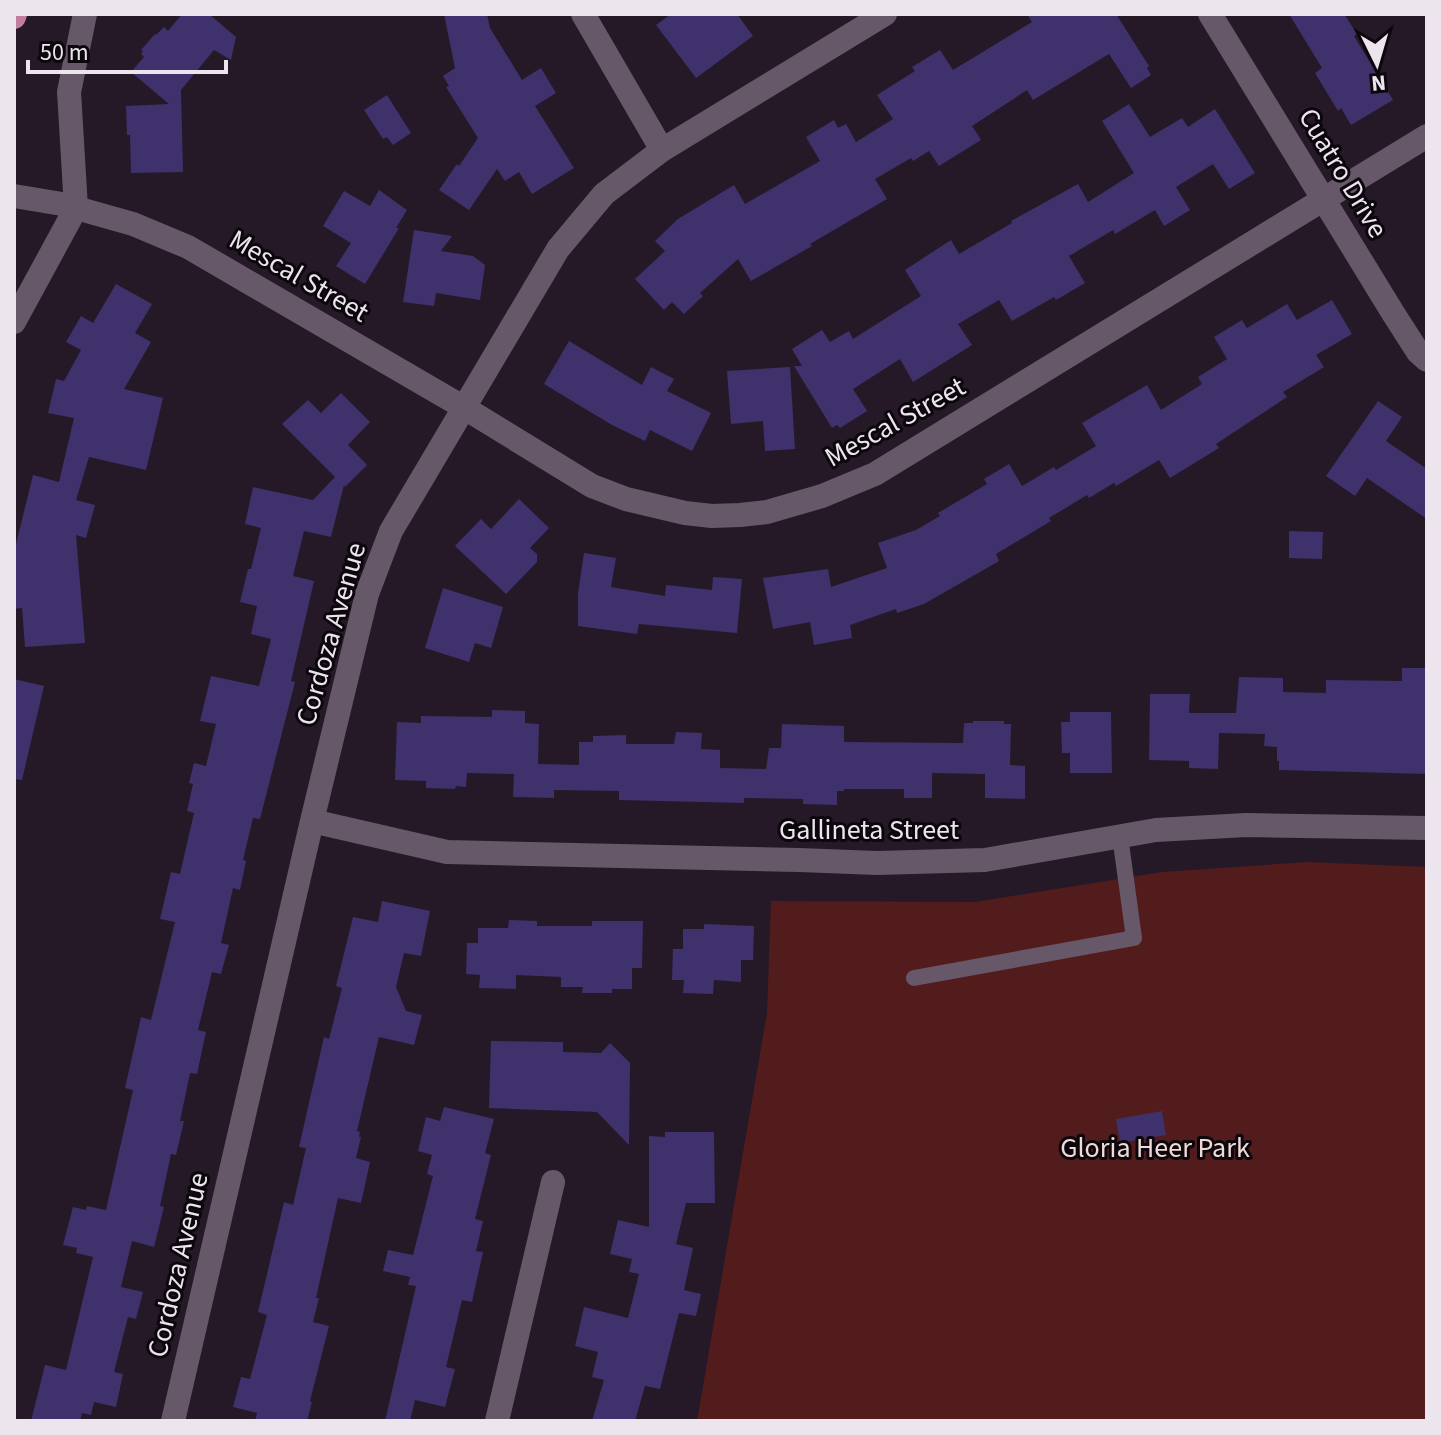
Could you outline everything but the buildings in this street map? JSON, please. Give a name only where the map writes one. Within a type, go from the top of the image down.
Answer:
[{"type":"street","points":[[14,322],[76,208],[69,92],[85,14]]},
{"type":"street","points":[[583,14],[662,150]]},
{"type":"street","name":"Cordoza Avenue","points":[[173,1421],[367,594],[391,531],[558,249],[604,194],[662,150],[885,14]]},
{"type":"street","name":"Cuatro Drive","points":[[1210,14],[1393,313],[1418,352],[1427,360]]},
{"type":"street","name":"Mescal Street","points":[[14,196],[62,204],[133,224],[188,247],[592,486],[626,499],[685,513],[740,515],[767,512],[822,496],[875,474],[1427,136]]},
{"type":"street","name":"Gallineta Street","points":[[312,821],[447,852],[877,863],[985,860],[1156,830],[1246,825],[1427,828]]},
{"type":"street","points":[[497,1421],[553,1182]]},
{"type":"lane","points":[[914,978],[1134,938],[1120,836]]},
{"type":"green space","name":"Gloria Heer Park","points":[[1308,862],[1427,867],[1427,1421],[697,1421],[767,1013],[771,901],[975,902],[1162,872]]}]
